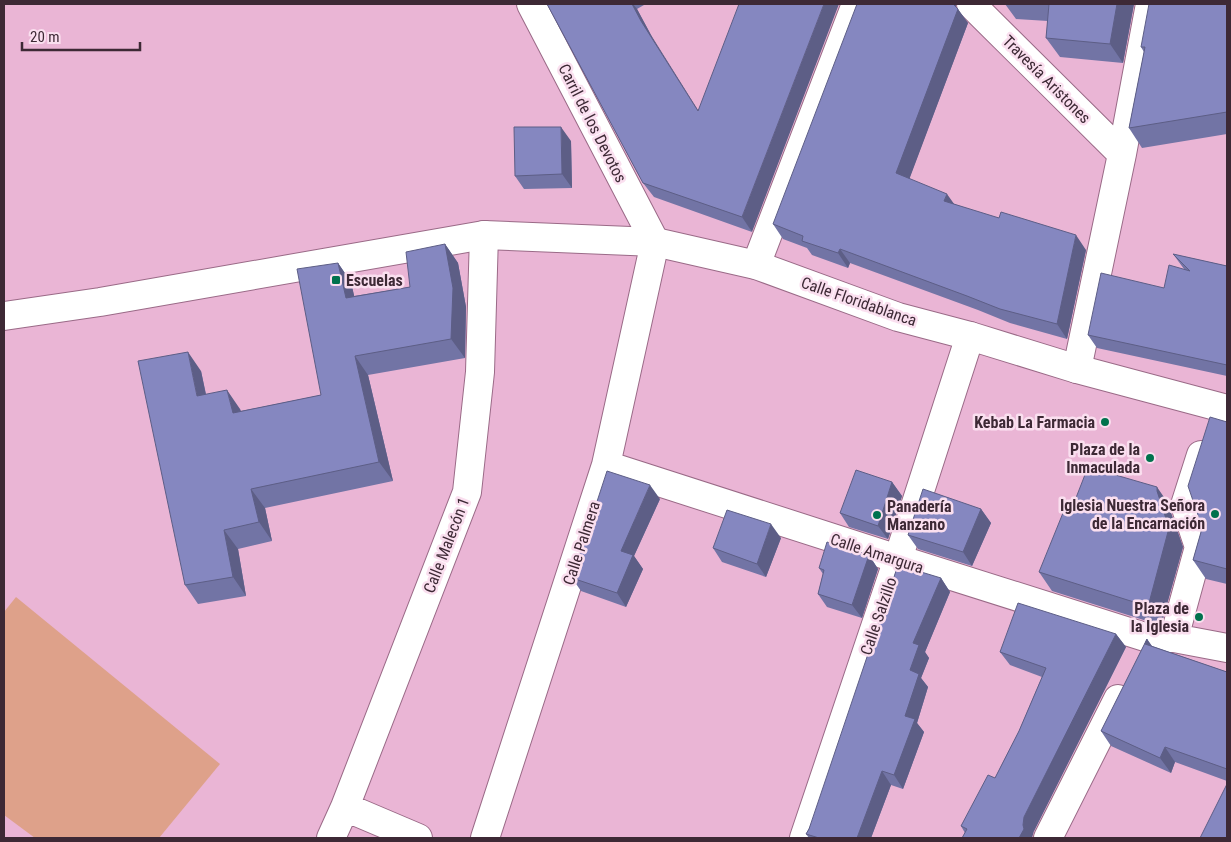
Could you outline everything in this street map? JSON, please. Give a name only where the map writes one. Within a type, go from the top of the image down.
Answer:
[{"type":"street","name":"Carril de los Devotos","points":[[531,4],[655,242]]},
{"type":"street","points":[[756,265],[856,4]]},
{"type":"street","name":"Travesía Aristones","points":[[971,4],[1122,154]]},
{"type":"street","points":[[1077,369],[1122,154],[1150,4]]},
{"type":"street","name":"Calle Floridablanca","points":[[4,316],[100,302],[484,235],[655,242],[756,265],[898,317],[970,336],[1077,369],[1222,408]]},
{"type":"street","name":"Calle Malecón 1","points":[[331,838],[345,807],[467,492],[480,372],[484,235]]},
{"type":"street","name":"Calle Palmera","points":[[485,838],[606,465],[655,242]]},
{"type":"street","name":"Calle Salzillo","points":[[804,838],[898,560],[970,336]]},
{"type":"street","points":[[1048,838],[1133,669],[1161,638],[1199,547],[1185,504],[1222,408]]},
{"type":"street","name":"Calle Amargura","points":[[606,465],[898,560],[1161,638]]},
{"type":"street","points":[[1161,638],[1227,648]]},
{"type":"street","points":[[345,807],[418,838]]},
{"type":"shaded area","points":[[16,597],[220,764],[159,838],[35,838],[4,815],[4,612]]},
{"type":"building","points":[[547,4],[632,4],[698,111],[739,4],[824,4],[742,217],[643,183]]},
{"type":"building","points":[[857,4],[953,4],[958,9],[896,173],[947,194],[944,201],[999,218],[1001,212],[1076,235],[1057,324],[1000,309],[840,249],[838,253],[802,241],[803,236],[773,224]]},
{"type":"building","points":[[1049,4],[1117,4],[1110,44],[1046,38]]},
{"type":"building","points":[[1149,4],[1227,4],[1227,112],[1129,128],[1145,47],[1141,47]]},
{"type":"building","points":[[514,127],[561,127],[562,174],[515,176]]},
{"type":"building","points":[[445,244],[453,288],[451,339],[355,356],[379,462],[251,489],[259,522],[224,530],[233,577],[185,585],[138,361],[188,352],[197,396],[227,390],[233,413],[321,395],[297,269],[338,263],[346,298],[410,287],[406,252]]},
{"type":"building","points":[[1173,254],[1227,266],[1227,365],[1088,335],[1101,273],[1164,288],[1169,265],[1190,271]]},
{"type":"building","name":"Iglesia Nuestra Señora de la Encarnación","points":[[1210,417],[1227,422],[1227,569],[1193,560],[1201,532],[1201,524],[1188,486]]},
{"type":"building","points":[[1088,467],[1157,487],[1169,528],[1149,603],[1137,603],[1039,572],[1065,508],[1072,508]]},
{"type":"building","points":[[856,470],[892,482],[878,526],[840,513]]},
{"type":"building","points":[[607,471],[650,485],[621,551],[633,555],[617,593],[572,578]]},
{"type":"building","points":[[923,489],[981,509],[963,552],[908,535]]},
{"type":"building","points":[[727,510],[771,524],[757,564],[713,548]]},
{"type":"building","points":[[827,542],[869,555],[852,605],[818,594],[824,570],[819,568]]},
{"type":"building","points":[[898,565],[941,578],[913,643],[919,645],[910,670],[919,674],[905,716],[915,719],[894,775],[882,771],[857,838],[819,838],[806,834],[809,829]]},
{"type":"building","points":[[1018,603],[1116,634],[1024,817],[1024,829],[1019,838],[962,838],[967,829],[961,826],[988,775],[995,778],[1019,731],[1046,668],[1000,652]]},
{"type":"building","points":[[1147,639],[1145,644],[1227,672],[1227,769],[1165,747],[1160,758],[1101,731]]},
{"type":"building","points":[[1227,784],[1227,838],[1200,838]]},
{"type":"place","name":"Escuelas","points":[[336,280]]},
{"type":"place","name":"Kebab La Farmacia","points":[[1105,422]]},
{"type":"place","name":"Plaza de la Inmaculada","points":[[1150,458]]},
{"type":"place","name":"Iglesia Nuestra Señora de la Encarnación","points":[[1215,514]]},
{"type":"place","name":"Panadería Manzano","points":[[877,515]]},
{"type":"place","name":"Plaza de la Iglesia","points":[[1199,617]]}]
